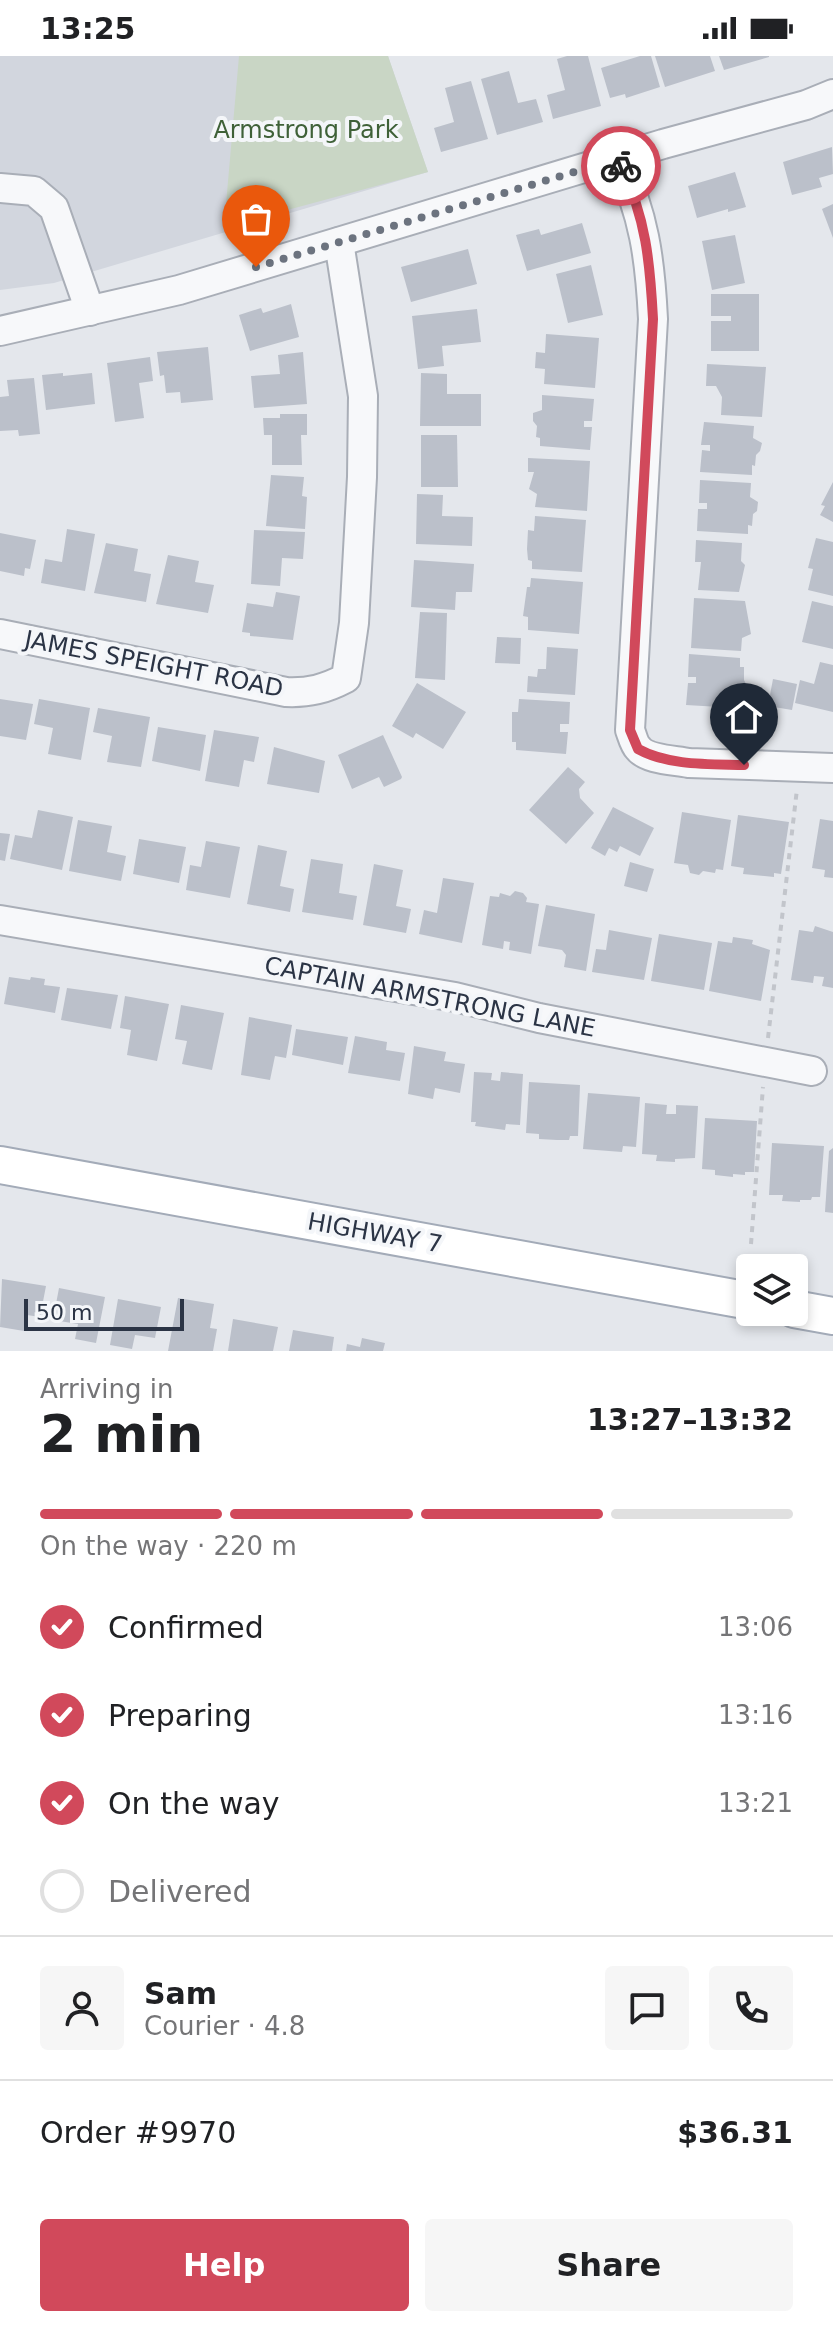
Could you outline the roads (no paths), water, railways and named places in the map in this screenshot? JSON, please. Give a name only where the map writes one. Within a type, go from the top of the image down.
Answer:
[{"type":"main road","name":"HIGHWAY 7","points":[[0,1165],[736,1298]]},
{"type":"main road","points":[[808,1312],[833,1316]]},
{"type":"street","points":[[0,331],[179,290],[663,144],[806,105],[833,94]]},
{"type":"street","points":[[618,159],[632,189],[650,258],[653,319],[630,730],[638,749],[649,755],[689,763],[833,768]]},
{"type":"street","points":[[0,188],[34,191],[54,208],[90,311]]},
{"type":"street","name":"JAMES SPEIGHT ROAD","points":[[0,634],[286,692],[307,693],[346,678],[354,623],[363,396],[339,242]]},
{"type":"street","name":"CAPTAIN ARMSTRONG LANE","points":[[0,920],[455,997],[539,1018],[812,1071]]},
{"type":"park label","name":"Armstrong Park","points":[[306,130]]}]
